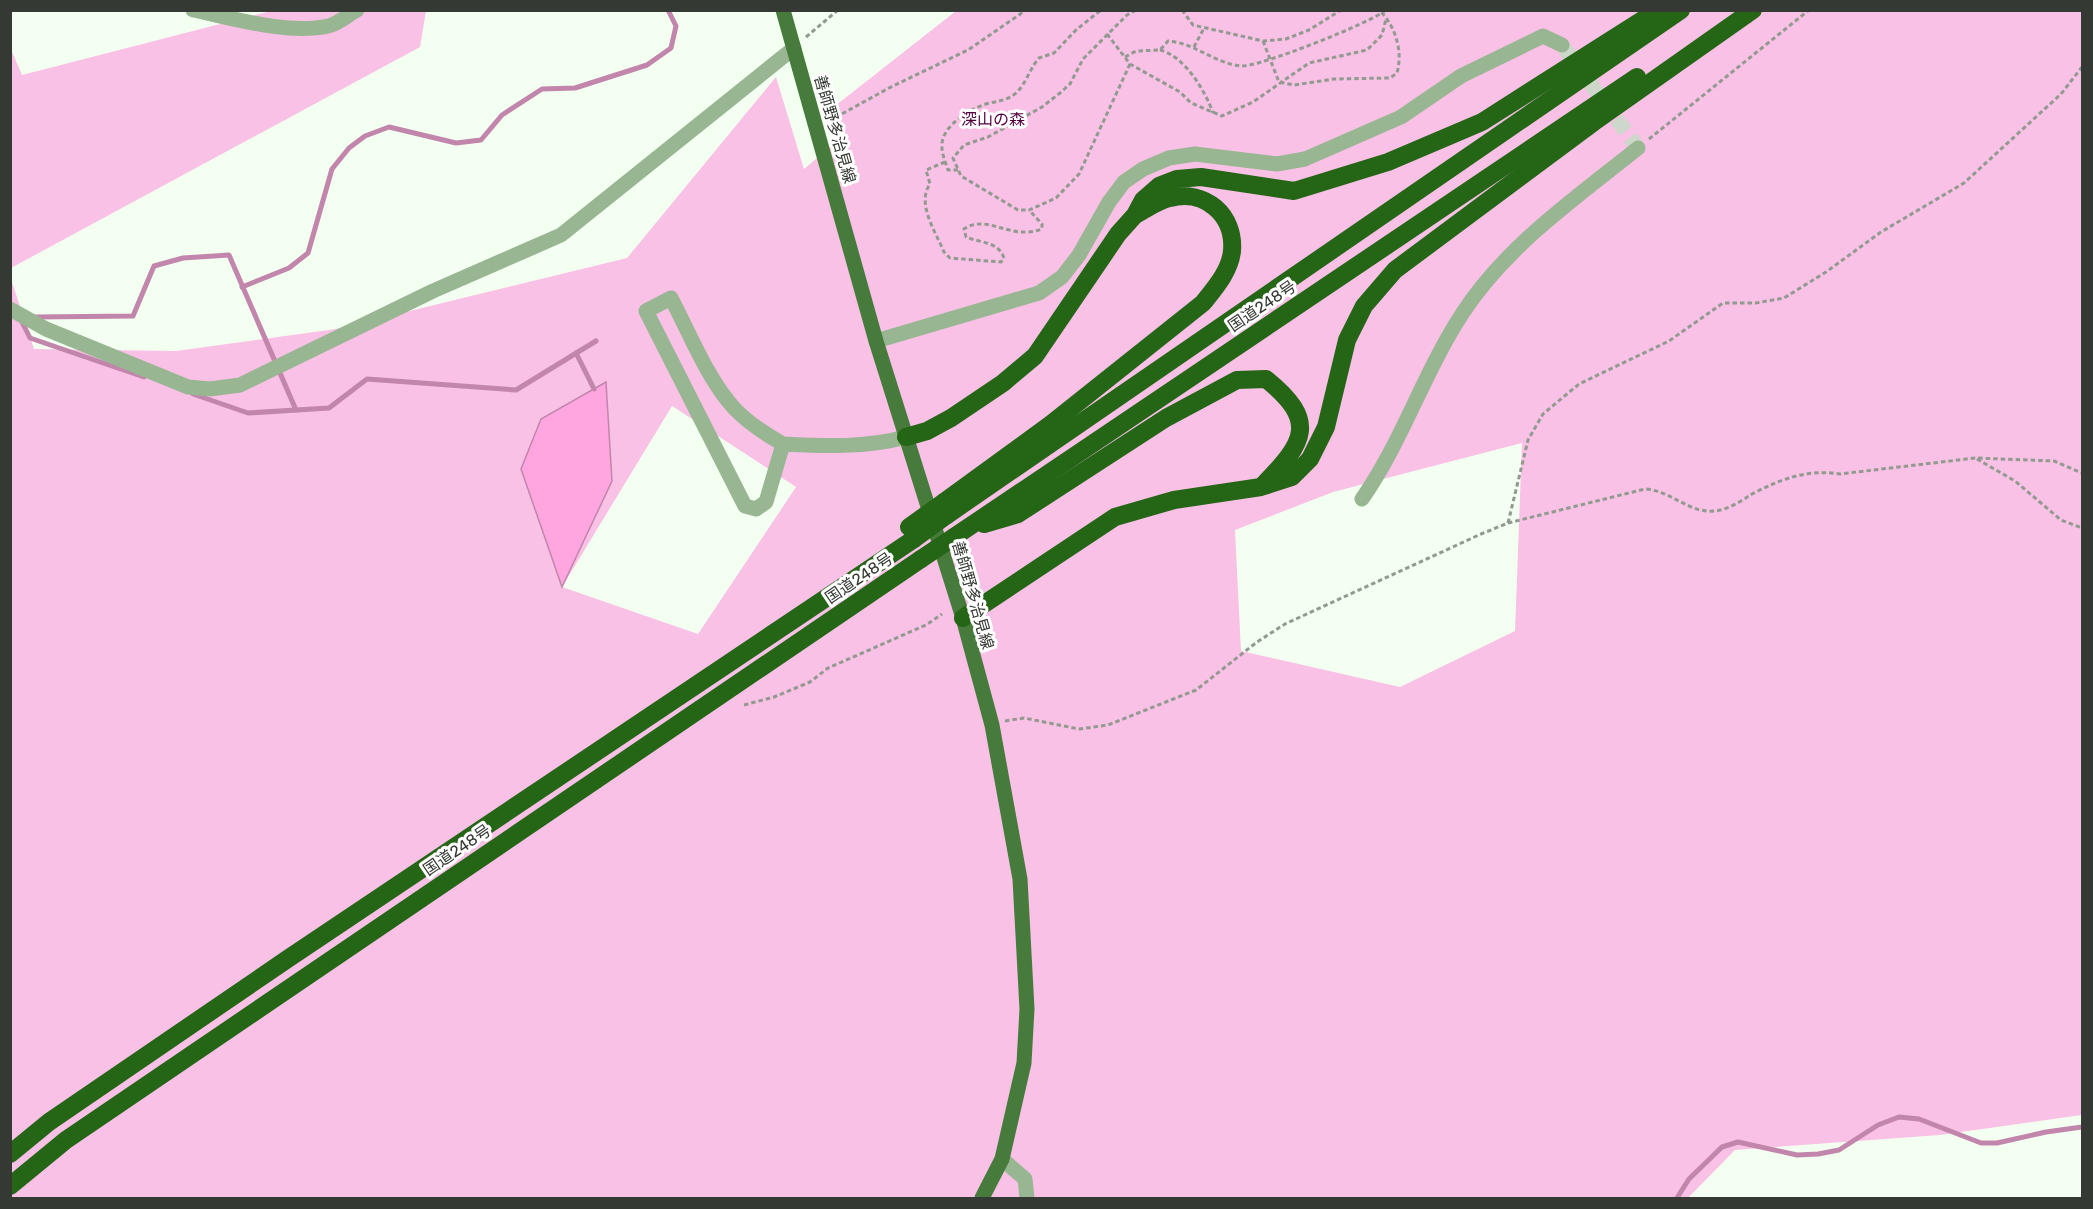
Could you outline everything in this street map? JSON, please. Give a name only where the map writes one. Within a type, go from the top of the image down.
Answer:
[{"type":"highway","points":[[906,437],[927,431],[951,418],[1003,382],[1035,356],[1070,309],[1118,234],[1135,215],[1143,200],[1159,186],[1178,179],[1201,177],[1294,191],[1388,162],[1482,122],[1658,10]]},
{"type":"highway","name":"国道248号","points":[[10,1154],[58,1116],[1681,10]]},
{"type":"highway","name":"国道248号","points":[[10,1186],[66,1140],[921,559],[1736,10]]},
{"type":"highway","points":[[963,618],[1115,517],[1174,500],[1261,487],[1292,477],[1310,459],[1326,427],[1347,340],[1364,306],[1395,270],[1594,122],[1753,10]]},
{"type":"highway","points":[[946,509],[1203,303],[1222,279],[1232,252],[1231,232],[1223,213],[1205,200],[1186,195],[1168,198],[1135,215]]},
{"type":"highway","points":[[959,534],[1018,514],[1166,418],[1237,380],[1266,379],[1284,394],[1299,419],[1299,435],[1293,454],[1261,487]]},
{"type":"main road","name":"善師野多治見線","points":[[783,10],[876,341],[963,618],[992,725],[1020,879],[1027,1009],[1024,1063],[1002,1159],[982,1198]]},
{"type":"street","points":[[193,10],[263,25],[308,28],[330,26],[357,10]]},
{"type":"street","points":[[876,341],[1039,293],[1062,277],[1079,255],[1109,202],[1124,182],[1143,169],[1169,158],[1195,154],[1277,164],[1305,159],[1401,117],[1461,76],[1544,36],[1562,45]]},
{"type":"street","points":[[10,309],[46,329],[188,387],[210,389],[240,385],[433,291],[561,235],[794,48]]},
{"type":"street","points":[[1362,499],[1379,475],[1431,364],[1464,311],[1506,261],[1547,221],[1638,148]]},
{"type":"street","points":[[783,444],[766,502],[756,509],[746,506],[646,311],[671,298],[719,387],[733,408],[757,429],[783,444],[885,443],[906,437]]},
{"type":"street","points":[[1002,1159],[1025,1179],[1027,1198]]},
{"type":"path","points":[[794,48],[838,10]]},
{"type":"path","points":[[815,126],[968,50],[1026,10]]},
{"type":"path","points":[[958,170],[951,172],[945,162],[942,142],[946,132],[954,123],[984,105],[1005,100],[1017,92],[1039,58],[1054,53],[1076,30],[1101,10]]},
{"type":"path","points":[[1130,64],[1079,174],[1056,198],[1029,210],[1018,210],[961,176],[953,158],[964,145],[988,137],[1042,107],[1070,84],[1083,58],[1127,15],[1136,10]]},
{"type":"path","points":[[1182,10],[1193,25],[1263,41],[1286,39],[1309,30],[1341,10]]},
{"type":"path","points":[[1638,148],[1809,10]]},
{"type":"path","points":[[1160,50],[1168,41],[1194,47],[1214,60],[1243,67],[1303,50],[1383,11],[1399,48],[1396,73],[1390,78],[1334,79],[1294,85],[1279,82]]},
{"type":"path","points":[[1107,34],[1130,64],[1180,92],[1191,103],[1222,116],[1253,102],[1309,63],[1367,50],[1383,35],[1386,19]]},
{"type":"path","points":[[1194,47],[1204,28]]},
{"type":"path","points":[[1263,41],[1279,82]]},
{"type":"path","points":[[1125,57],[1136,51],[1169,52],[1197,83],[1213,113]]},
{"type":"path","points":[[1508,523],[1528,440],[1543,414],[1579,384],[1670,341],[1723,303],[1756,303],[1784,298],[1826,272],[1881,232],[1964,183],[2061,94],[2082,67]]},
{"type":"path","points":[[945,162],[926,170],[930,184],[925,191],[924,202],[944,252],[950,258],[1001,262],[1004,258],[1002,251],[994,244],[966,237],[964,229],[980,222],[1028,234],[1042,228],[1042,224],[1029,210]]},
{"type":"path","points":[[1975,458],[2014,481],[2061,520],[2082,528]]},
{"type":"path","points":[[992,725],[1024,718],[1079,729],[1108,725],[1196,690],[1257,642],[1285,624],[1508,523],[1645,489],[1662,490],[1692,508],[1714,511],[1731,506],[1776,482],[1797,475],[1822,471],[1840,474],[1975,458],[2054,461],[2082,473]]},
{"type":"path","points":[[744,705],[774,697],[810,682],[828,668],[926,625],[942,614]]},
{"type":"green space","points":[[271,11],[426,11],[420,47],[11,268],[10,47],[22,75]]},
{"type":"green space","name":"深山の森","points":[[956,11],[2082,11],[2082,1115],[1940,1135],[1735,1150],[1688,1198],[11,1198],[10,276],[34,349],[176,351],[336,329],[627,258],[776,77],[804,169],[837,141],[826,113]],"holes":[[[672,406],[796,487],[698,634],[562,587]],[[1522,443],[1515,631],[1400,687],[1241,651],[1235,530],[1333,492]]]},
{"type":"shaded area","points":[[606,382],[612,481],[562,587],[521,469],[541,419]]},
{"type":"waterway","points":[[242,287],[289,268],[308,253],[332,169],[349,148],[365,136],[389,127],[456,143],[481,140],[502,115],[542,89],[575,88],[647,65],[671,48],[676,26],[668,10]]},
{"type":"waterway","points":[[35,317],[133,316],[154,266],[183,258],[229,255],[296,410]]},
{"type":"waterway","points":[[21,320],[30,338],[144,377]]},
{"type":"waterway","points":[[193,394],[248,413],[329,408],[367,379],[516,390],[596,341]]},
{"type":"waterway","points":[[576,353],[594,389]]},
{"type":"waterway","points":[[1677,1198],[1689,1179],[1722,1147],[1738,1142],[1797,1155],[1818,1154],[1839,1150],[1878,1125],[1899,1117],[1919,1119],[1981,1143],[1997,1143],[2082,1127]]},
{"type":"tunnel","points":[[1562,45],[1638,148]]}]
